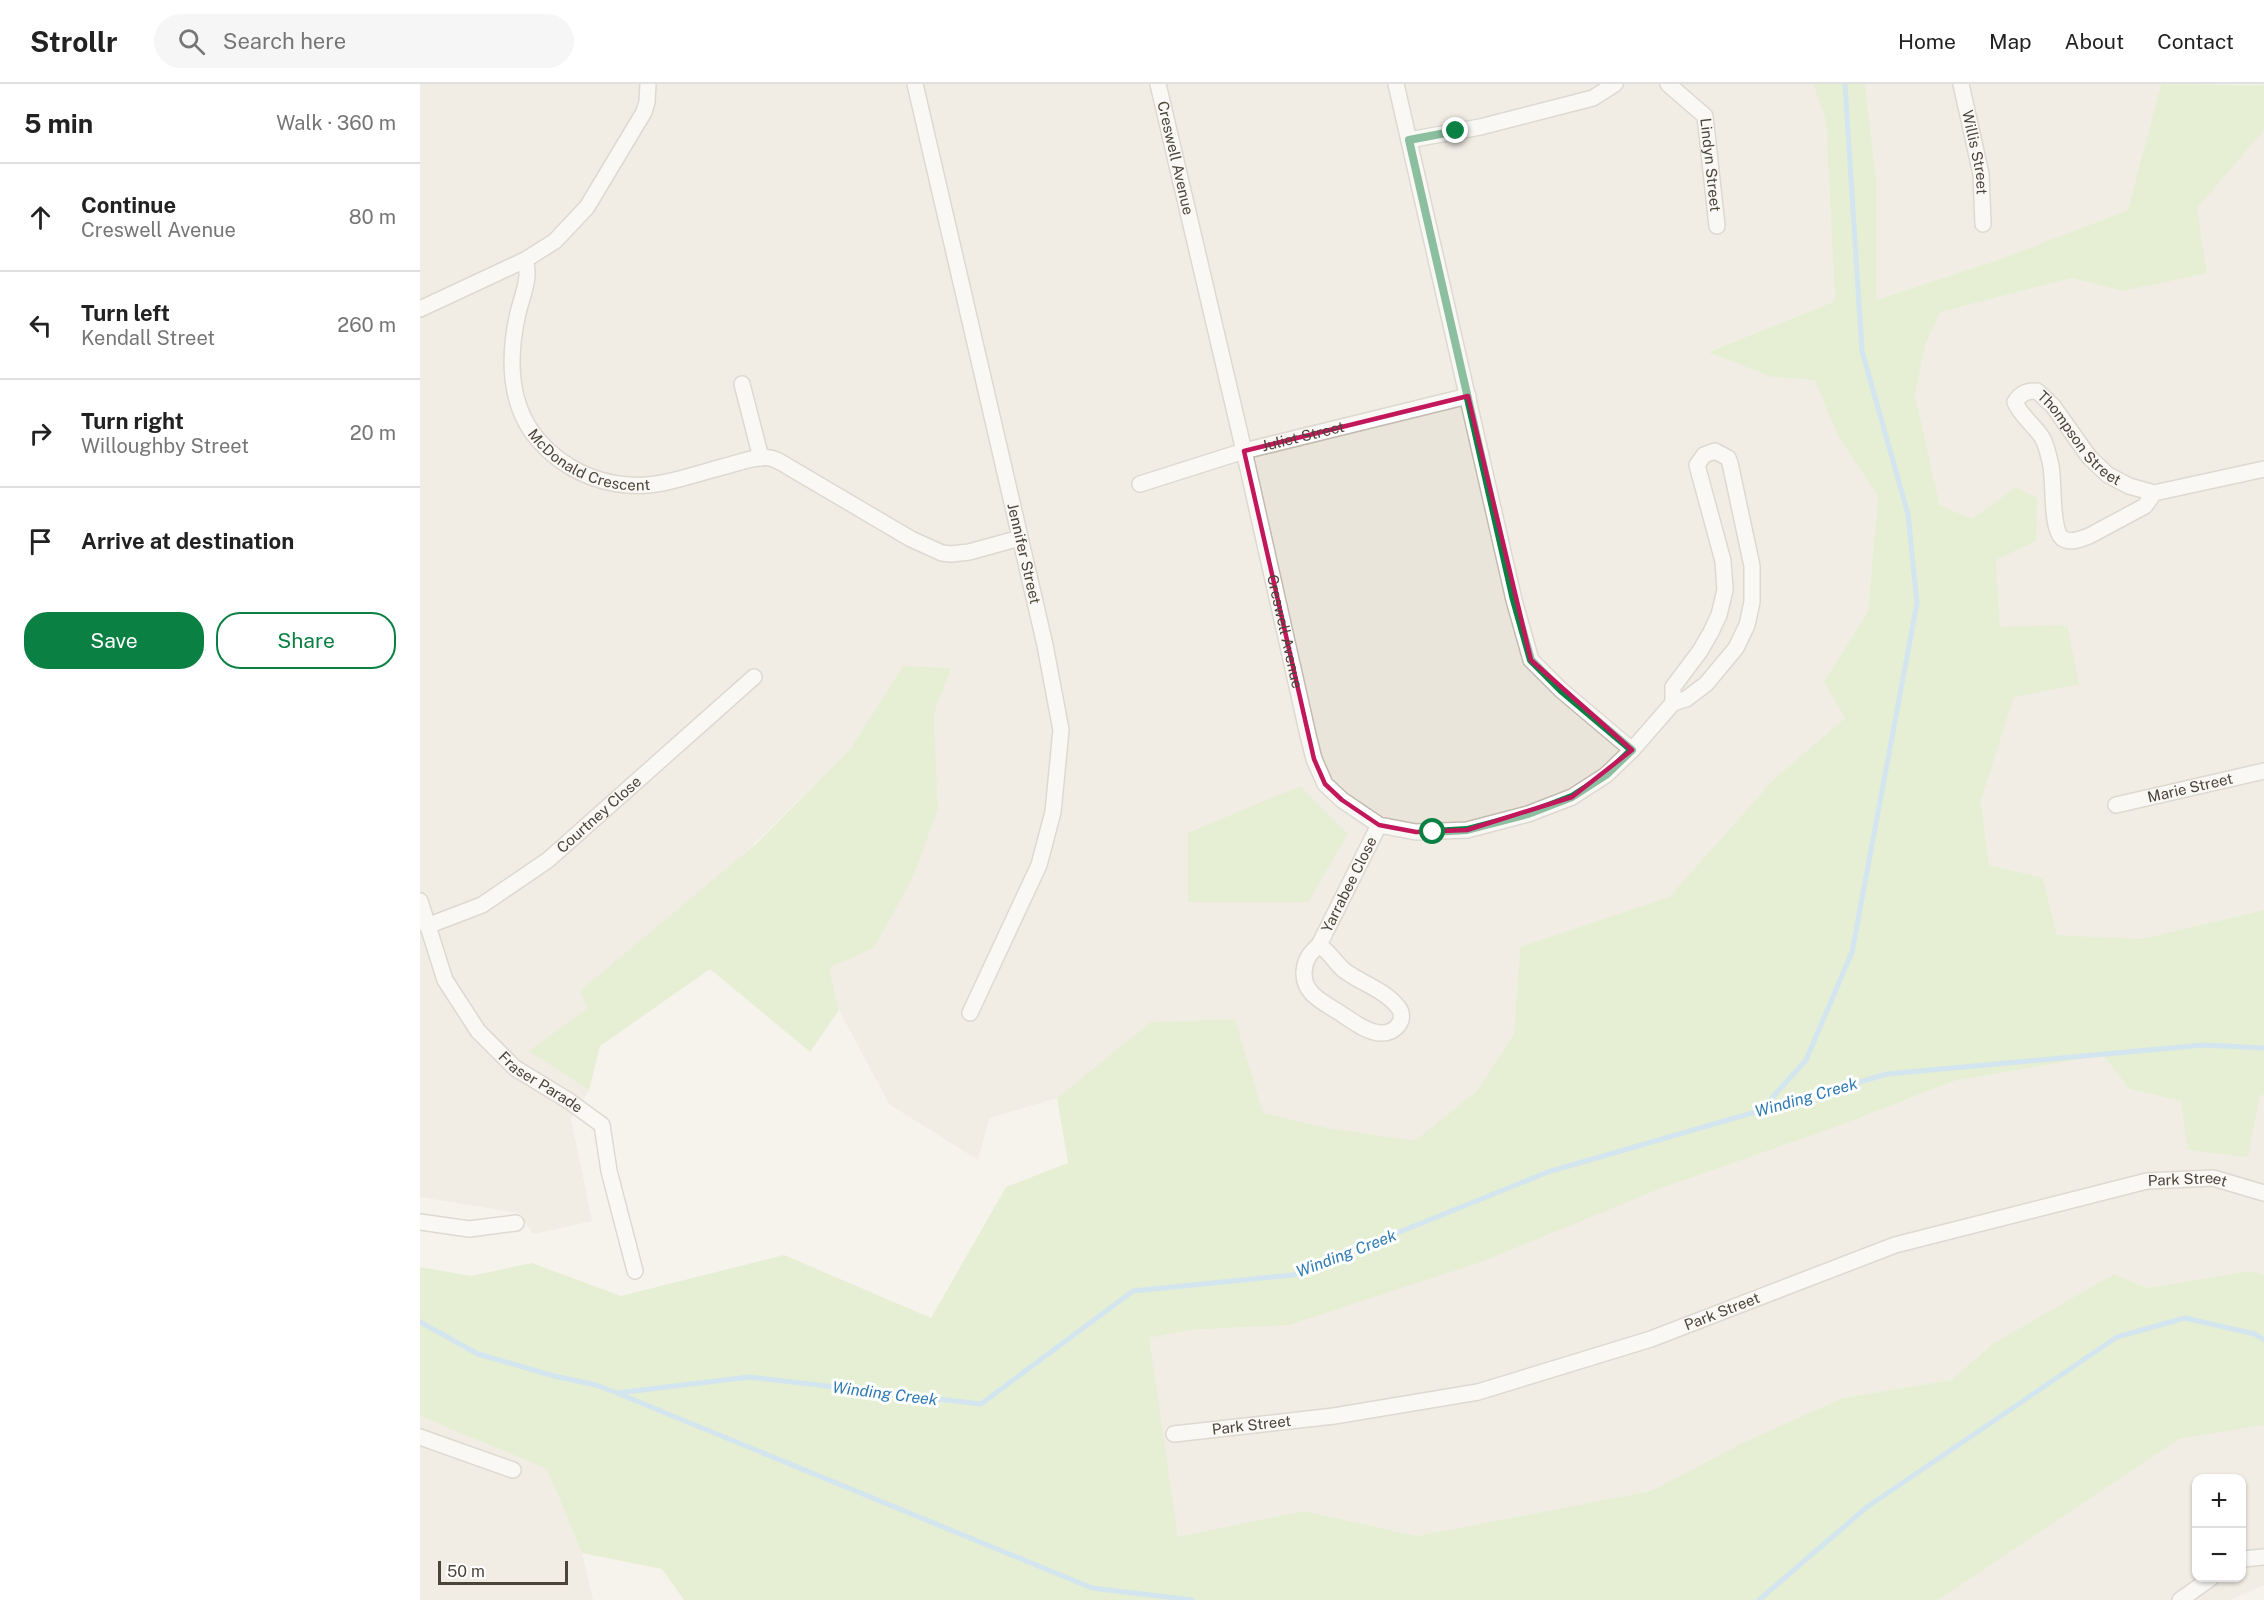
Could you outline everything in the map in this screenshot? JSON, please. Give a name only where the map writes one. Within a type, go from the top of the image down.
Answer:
[{"type":"street","points":[[420,309],[525,260],[560,237],[587,207],[644,112],[648,84]]},
{"type":"street","name":"Jennifer Street","points":[[915,84],[1045,645],[1061,730],[1053,812],[1039,865],[970,1013]]},
{"type":"street","name":"Creswell Avenue","points":[[1158,84],[1314,759],[1325,784],[1342,800],[1379,825],[1416,832],[1467,830],[1528,814],[1572,797],[1606,775],[1632,750],[1673,703],[1686,699],[1706,684],[1736,648],[1747,625],[1752,602],[1752,566],[1730,463],[1728,458],[1715,451],[1704,455],[1697,465],[1723,561],[1725,590],[1719,615],[1711,632],[1673,687],[1673,703]]},
{"type":"street","points":[[1396,84],[1514,600],[1531,660],[1561,690],[1632,750]]},
{"type":"street","points":[[1409,140],[1480,127],[1593,98],[1615,84]]},
{"type":"street","name":"Lindyn Street","points":[[1668,84],[1705,116],[1717,226]]},
{"type":"street","name":"Willis Street","points":[[1960,84],[1981,174],[1983,224]]},
{"type":"street","name":"McDonald Crescent","points":[[525,260],[529,270],[515,325],[511,353],[512,371],[516,399],[521,413],[532,434],[544,447],[577,472],[629,486],[678,479],[761,458]]},
{"type":"street","points":[[742,384],[761,458],[769,457],[787,465],[911,539],[942,553],[969,552],[1020,538]]},
{"type":"street","name":"Thompson Street","points":[[2154,493],[2145,506],[2089,536],[2069,541],[2061,537],[2056,528],[2054,489],[2047,450],[2043,439],[2018,410],[2015,402],[2020,395],[2029,391],[2037,391],[2053,406],[2089,457],[2108,475],[2129,486],[2154,493],[2264,469]]},
{"type":"street","name":"Juliet Street","points":[[1140,484],[1244,451],[1468,396]]},
{"type":"street","name":"Courtney Close","points":[[427,926],[482,905],[548,860],[754,677]]},
{"type":"street","name":"Marie Street","points":[[2116,805],[2264,771]]},
{"type":"street","name":"Yarrabee Close","points":[[1319,945],[1326,949],[1345,971],[1397,1005],[1402,1019],[1395,1030],[1380,1034],[1374,1032],[1308,991],[1304,983],[1305,963],[1310,953],[1319,945],[1379,825]]},
{"type":"street","name":"Fraser Parade","points":[[420,901],[445,981],[478,1031],[515,1068],[569,1101],[602,1125],[609,1171],[635,1271]]},
{"type":"street","name":"Park Street","points":[[1174,1434],[1334,1416],[1478,1392],[1651,1339],[1895,1245],[2147,1181],[2213,1178],[2264,1193]]},
{"type":"street","points":[[420,1222],[469,1229],[516,1223]]},
{"type":"street","points":[[420,1437],[513,1470]]},
{"type":"street","points":[[2246,1559],[2264,1557]]},
{"type":"street","points":[[2180,1600],[2205,1582]]},
{"type":"highlighted area","points":[[1468,396],[1531,660],[1632,750],[1572,797],[1467,830],[1416,832],[1379,825],[1342,800],[1325,784],[1314,759],[1244,451]]},
{"type":"shaded area","points":[[420,84],[1813,84],[1826,121],[1835,301],[1709,351],[1772,377],[1815,380],[1838,436],[1878,496],[1868,611],[1824,682],[1845,718],[1775,778],[1669,897],[1520,947],[1514,1034],[1478,1090],[1415,1142],[1327,1128],[1263,1114],[1235,1019],[1152,1022],[1057,1098],[989,1118],[978,1160],[889,1104],[839,1010],[829,968],[874,948],[938,808],[934,714],[951,668],[903,666],[851,748],[588,1008],[530,1051],[589,1090],[571,1119],[592,1221],[533,1234],[519,1213],[420,1197]]},
{"type":"shaded area","points":[[1865,84],[2161,84],[2128,210],[2001,259],[1875,300],[1876,178]]},
{"type":"shaded area","points":[[2264,130],[2264,910],[2142,939],[2057,935],[2043,878],[1989,865],[1981,800],[2014,697],[2079,683],[2000,627],[1996,560],[2036,541],[2016,487],[1972,519],[1940,505],[1915,395],[1925,346],[1940,312],[2072,278],[2122,291]]},
{"type":"shaded area","points":[[2103,1055],[2129,1089],[2181,1101],[2247,1157],[2260,1095],[2264,1095],[2264,1275],[2249,1271],[2147,1288],[2114,1274],[1994,1343],[1951,1380],[1843,1398],[1744,1442],[1651,1491],[1417,1536],[1304,1511],[1178,1538],[1148,1338],[1189,1330],[1289,1325],[1659,1189],[1833,1128],[1954,1081]]},
{"type":"shaded area","points":[[420,1416],[547,1469],[582,1553],[593,1600],[420,1600]]},
{"type":"shaded area","points":[[2264,1425],[2264,1585],[2230,1600],[1938,1600],[2179,1439]]},
{"type":"green space","points":[[1813,84],[1865,84],[1876,178],[1876,300],[2001,259],[2128,210],[2161,84],[2264,85],[2264,130],[2197,208],[2207,273],[2122,291],[2072,278],[1940,312],[1925,346],[1915,395],[1940,505],[1972,519],[2016,487],[2037,498],[2036,541],[1996,560],[2000,627],[2067,625],[2079,684],[2014,697],[1981,800],[1989,865],[2043,878],[2057,935],[2142,939],[2264,910],[2264,1095],[2260,1095],[2248,1157],[2188,1150],[2181,1101],[2129,1089],[2103,1055],[1954,1081],[1833,1128],[1659,1189],[1481,1262],[1289,1325],[1189,1330],[1149,1338],[1178,1537],[1304,1511],[1417,1536],[1651,1491],[1744,1442],[1843,1398],[1951,1380],[1994,1343],[2114,1274],[2147,1288],[2249,1271],[2264,1275],[2264,1425],[2179,1439],[1938,1600],[684,1600],[662,1569],[582,1553],[547,1469],[420,1416],[420,1267],[471,1276],[532,1263],[621,1296],[784,1255],[931,1318],[1006,1187],[1068,1163],[1057,1098],[1151,1022],[1235,1019],[1263,1113],[1327,1128],[1415,1141],[1478,1090],[1514,1034],[1520,947],[1669,897],[1775,778],[1845,718],[1824,682],[1868,611],[1878,496],[1838,436],[1815,380],[1772,377],[1708,352],[1835,301],[1826,121]]},
{"type":"green space","points":[[903,666],[951,668],[934,714],[938,808],[913,877],[874,948],[829,968],[839,1010],[810,1052],[710,969],[600,1046],[589,1090],[529,1051],[588,1008],[580,991],[756,844],[851,748]]},
{"type":"green space","points":[[1300,786],[1348,834],[1308,902],[1188,902],[1188,833]]},
{"type":"waterway","points":[[1763,1108],[1806,1060],[1852,952],[1917,603],[1908,514],[1862,351],[1845,84]]},
{"type":"waterway","name":"Winding Creek","points":[[617,1393],[749,1377],[981,1404],[1133,1291],[1293,1275],[1548,1172],[1887,1074],[2203,1045],[2264,1048]]},
{"type":"waterway","points":[[1759,1600],[1867,1507],[2117,1337],[2185,1318],[2255,1334],[2264,1340]]},
{"type":"waterway","points":[[420,1322],[478,1354],[554,1376],[596,1385],[617,1393],[1092,1588],[1192,1600]]},
{"type":"route","points":[[1433,832],[1467,830],[1528,814],[1572,797],[1606,775],[1632,750],[1561,690],[1531,660],[1514,600],[1409,140],[1456,131]]}]
